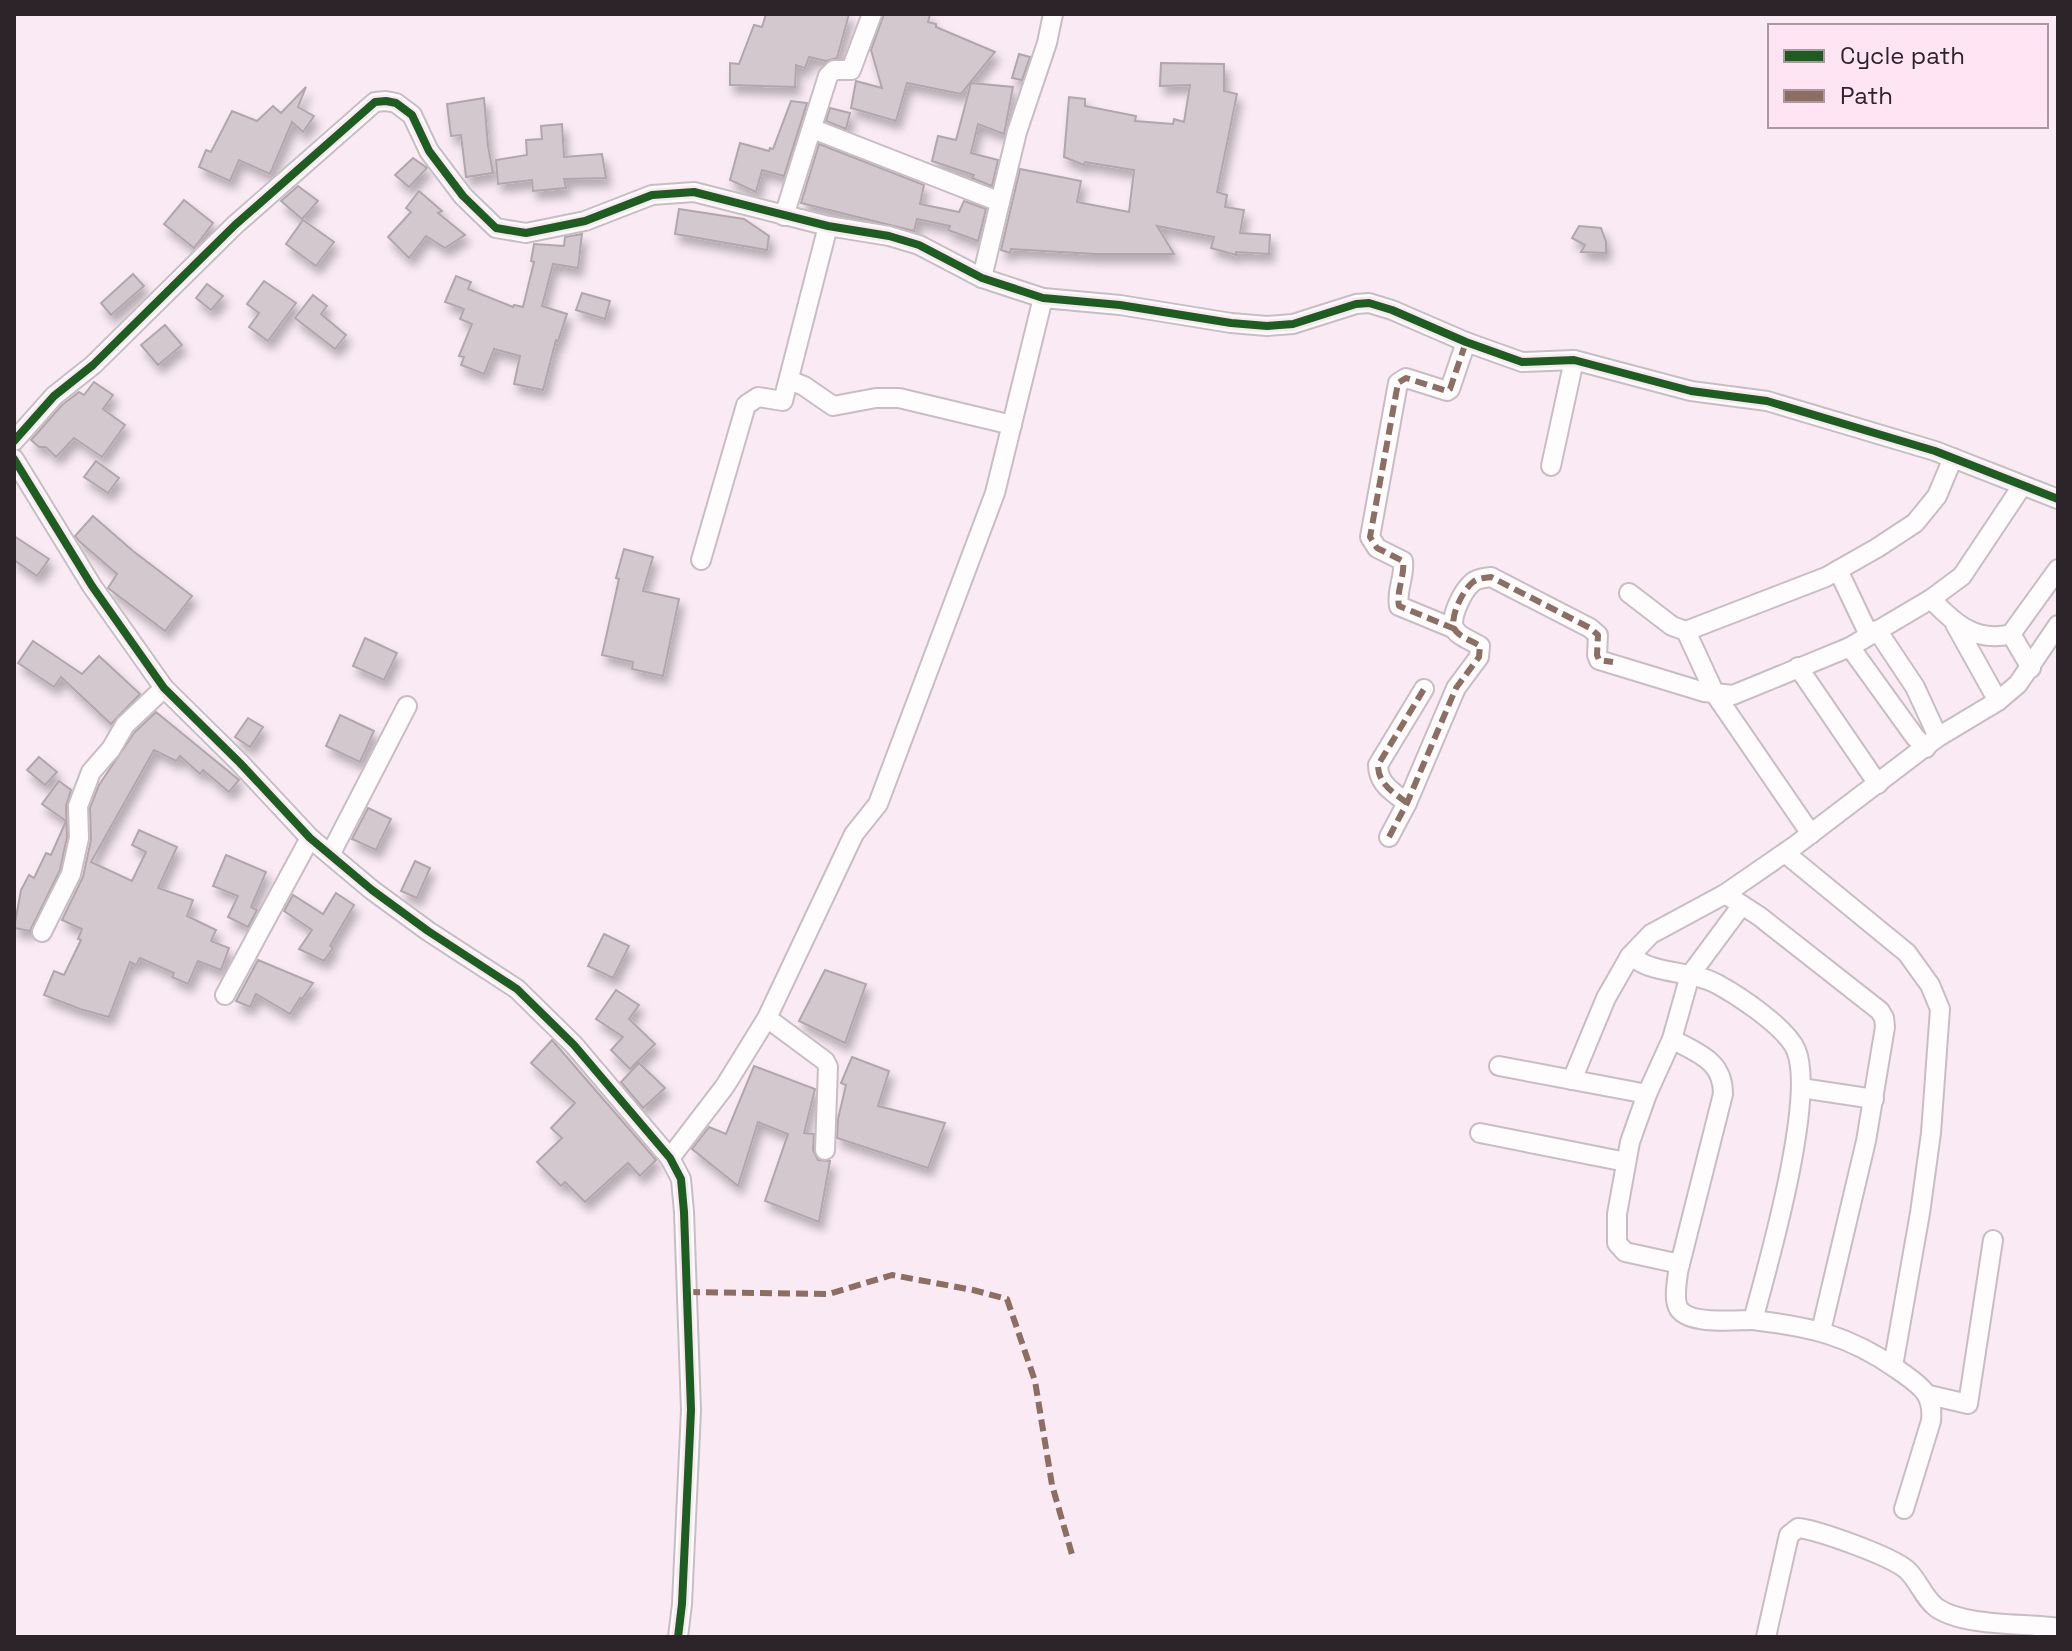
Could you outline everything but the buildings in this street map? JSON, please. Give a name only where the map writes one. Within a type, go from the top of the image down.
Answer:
[{"type":"street","points":[[784,216],[828,76],[834,70],[851,70],[872,14]]},
{"type":"street","points":[[982,278],[1017,132],[1047,43],[1053,14]]},
{"type":"street","points":[[14,441],[54,396],[93,365],[235,225],[375,102],[386,101],[396,103],[412,115],[429,151],[463,196],[496,228],[526,233],[585,221],[652,195],[694,192],[784,216],[889,236],[919,245],[982,278],[1043,298],[1120,305],[1267,326],[1293,324],[1356,304],[1369,303],[1522,362],[1574,360],[1691,391],[1767,401],[1953,458],[2058,499]]},
{"type":"street","points":[[813,129],[1000,202]]},
{"type":"street","points":[[701,560],[746,405],[758,397],[781,402],[828,226]]},
{"type":"street","points":[[670,1158],[725,1086],[767,1018],[854,834],[878,804],[995,493],[1043,298]]},
{"type":"street","points":[[1389,837],[1407,803],[1456,688],[1475,665],[1481,651],[1477,643],[1455,629],[1399,606],[1403,561],[1377,548],[1370,537],[1398,383],[1406,378],[1447,391],[1466,342]]},
{"type":"street","points":[[1551,466],[1574,360]]},
{"type":"street","points":[[789,380],[804,386],[833,406],[876,398],[899,398],[1012,425]]},
{"type":"street","points":[[1629,593],[1672,626],[1686,631],[1838,570],[1915,523],[1937,496],[1953,458]]},
{"type":"street","points":[[14,459],[92,586],[164,688],[310,838],[372,890],[428,931],[517,989],[574,1045],[670,1158],[681,1179],[691,1410],[678,1637]]},
{"type":"street","points":[[1455,629],[1455,613],[1469,585],[1478,579],[1491,577],[1590,628],[1598,635],[1599,660],[1715,694],[1733,695],[1850,647],[1931,599],[1962,576],[2022,486]]},
{"type":"street","points":[[1838,570],[1873,632],[1915,687],[1932,742]]},
{"type":"street","points":[[1955,624],[1985,636],[2011,634],[2058,570]]},
{"type":"street","points":[[1931,599],[1955,624],[1998,701]]},
{"type":"street","points":[[1572,1080],[1606,998],[1630,956],[1651,934],[1725,894],[1811,834],[1932,742],[1998,701],[2031,668],[2058,625]]},
{"type":"street","points":[[1686,631],[1715,694],[1811,834]]},
{"type":"street","points":[[2011,634],[2031,668]]},
{"type":"street","points":[[1850,647],[1915,737],[1932,742]]},
{"type":"street","points":[[1798,667],[1878,784]]},
{"type":"street","points":[[42,932],[71,874],[79,838],[78,806],[91,772],[111,749],[125,725],[164,688]]},
{"type":"street","points":[[1407,803],[1383,783],[1378,776],[1378,765],[1424,689]]},
{"type":"street","points":[[331,853],[407,706]]},
{"type":"street","points":[[225,995],[310,838]]},
{"type":"street","points":[[1785,853],[1907,953],[1930,985],[1940,1009],[1931,1133],[1893,1366]]},
{"type":"street","points":[[1725,894],[1796,944],[1880,1011],[1884,1018],[1866,1141],[1821,1331]]},
{"type":"street","points":[[1680,1264],[1625,1252],[1617,1243],[1617,1214],[1630,1142],[1672,1039],[1690,975],[1742,905]]},
{"type":"street","points":[[1630,956],[1650,967],[1718,984],[1787,1036],[1796,1051],[1801,1088],[1800,1116],[1765,1279],[1753,1320]]},
{"type":"street","points":[[767,1018],[825,1061],[828,1067],[825,1150]]},
{"type":"street","points":[[1672,1039],[1718,1067],[1723,1078],[1723,1094],[1680,1264],[1676,1296],[1678,1308],[1687,1317],[1753,1320],[1821,1331],[1863,1346],[1929,1395],[1968,1404],[1993,1240]]},
{"type":"street","points":[[1499,1066],[1647,1094]]},
{"type":"street","points":[[1801,1088],[1874,1099]]},
{"type":"street","points":[[1480,1133],[1626,1162]]},
{"type":"street","points":[[1904,1509],[1931,1421],[1929,1395]]},
{"type":"street","points":[[1766,1637],[1789,1535],[1798,1528],[1899,1564],[1937,1608],[1956,1616],[1996,1630],[2058,1628]]},
{"type":"marked path","points":[[1455,629],[1399,606],[1403,561],[1377,548],[1370,537],[1398,383],[1406,378],[1447,391],[1466,342]]},
{"type":"marked path","points":[[1389,837],[1407,803],[1456,688],[1479,657],[1480,646],[1459,634],[1453,623],[1458,604],[1473,582],[1491,577],[1590,628],[1598,635],[1599,660],[1613,662]]},
{"type":"marked path","points":[[1407,803],[1383,782],[1378,765],[1424,689]]},
{"type":"marked path","points":[[688,1292],[829,1294],[892,1275],[1007,1299],[1035,1381],[1052,1485],[1073,1558]]},
{"type":"cycle path","points":[[14,441],[54,396],[93,365],[235,225],[375,102],[386,101],[396,103],[412,115],[429,151],[463,196],[496,228],[526,233],[585,221],[652,195],[694,192],[919,245],[982,278],[1043,298],[1120,305],[1267,326],[1293,324],[1356,304],[1369,303],[1522,362],[1574,360],[1691,391],[1767,401],[1935,451],[2058,499]]},
{"type":"cycle path","points":[[14,459],[92,586],[164,688],[310,838],[372,890],[428,931],[517,989],[574,1045],[670,1158],[681,1179],[684,1212],[691,1410],[678,1637]]}]
